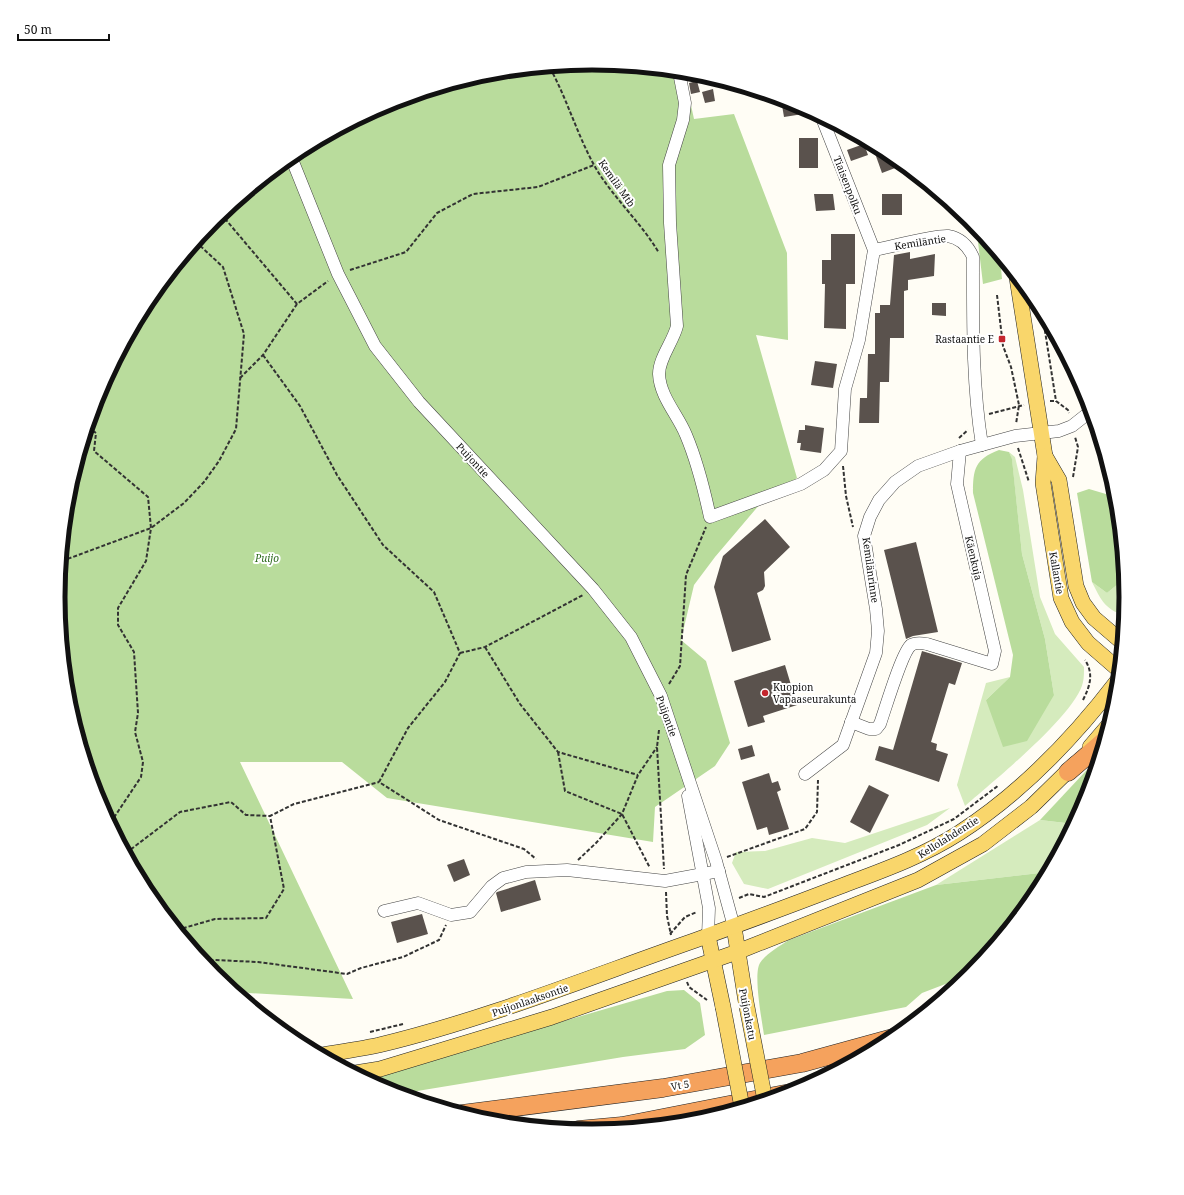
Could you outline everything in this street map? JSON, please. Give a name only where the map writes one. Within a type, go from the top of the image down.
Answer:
[{"type":"highway","points":[[1068,772],[1097,747]]},
{"type":"highway","name":"Vt 5","points":[[479,1112],[663,1088],[802,1063],[871,1044]]},
{"type":"highway","points":[[646,1121],[745,1102]]},
{"type":"main road","name":"Kallantie","points":[[1019,289],[1045,456],[1043,483],[1061,598],[1072,622],[1088,643],[1114,666]]},
{"type":"main road","name":"Kallantie","points":[[1045,456],[1059,480],[1076,586],[1083,603],[1094,618],[1117,638]]},
{"type":"main road","name":"Kellolahdentie","points":[[734,927],[911,860],[959,833],[1016,791],[1052,757],[1097,708],[1110,690]]},
{"type":"main road","points":[[363,1072],[380,1069],[552,1017],[737,952],[918,880],[983,844],[1030,807],[1068,772],[1101,734]]},
{"type":"main road","name":"Puijonlaaksontie","points":[[317,1047],[377,1045],[464,1022],[548,994],[734,927]]},
{"type":"main road","name":"Puijonkatu","points":[[734,927],[737,952],[764,1096]]},
{"type":"main road","points":[[708,936],[714,959],[741,1103]]},
{"type":"street","points":[[680,78],[686,103],[683,120],[670,165],[670,223],[677,326],[674,337],[662,361],[659,373],[661,386],[665,396],[686,434],[704,486],[710,517],[801,484],[824,470],[841,451],[845,389],[859,340],[874,250]]},
{"type":"street","name":"Tiaisenpolku","points":[[825,125],[874,250]]},
{"type":"street","name":"Puijontie","points":[[293,163],[338,274],[375,346],[419,402],[593,589],[630,637],[661,696],[717,866],[734,927]]},
{"type":"street","name":"Kemiläntie","points":[[874,250],[948,236],[960,241],[970,249],[973,257],[973,341],[978,418],[982,445]]},
{"type":"street","name":"Kemilänrinne","points":[[805,774],[843,745],[876,653],[878,631],[876,609],[864,536],[870,517],[879,500],[895,482],[918,466],[960,451],[1014,436],[1059,431],[1072,426],[1086,415]]},
{"type":"street","name":"Käenkuja","points":[[851,722],[869,729],[876,728],[880,724],[904,656],[911,645],[917,643],[927,644],[992,664],[995,651],[957,484],[960,451]]},
{"type":"street","name":"Puijontie","points":[[678,747],[709,908],[708,936]]},
{"type":"street","points":[[384,911],[418,903],[451,915],[470,912],[492,886],[503,878],[526,872],[567,870],[661,880],[703,874],[717,866]]},
{"type":"path","name":"Kemilä Mtb","points":[[552,73],[594,165],[631,217],[652,241],[659,254]]},
{"type":"path","points":[[240,378],[263,355],[297,304],[338,274],[406,252],[437,214],[473,194],[538,187],[594,165]]},
{"type":"path","points":[[225,219],[297,304]]},
{"type":"path","points":[[66,559],[151,528],[184,503],[204,482],[219,461],[236,429],[244,334],[223,267],[200,246]]},
{"type":"path","points":[[957,439],[964,435],[978,418],[1019,406],[1011,367],[1002,346],[997,295]]},
{"type":"path","points":[[1045,330],[1056,401],[1068,410]]},
{"type":"path","points":[[263,355],[300,406],[337,475],[383,545],[434,592],[460,653]]},
{"type":"path","points":[[92,430],[96,433],[94,451],[148,497],[151,528],[146,561],[118,608],[118,625],[134,652],[138,713],[135,732],[143,762],[141,777],[114,819]]},
{"type":"path","points":[[1073,478],[1078,447]]},
{"type":"path","points":[[841,451],[846,496],[854,529]]},
{"type":"path","points":[[661,696],[680,666],[686,575],[710,517]]},
{"type":"path","points":[[379,782],[408,728],[444,682],[460,653],[485,647],[593,589]]},
{"type":"path","points":[[485,647],[520,704],[558,752],[565,791],[622,814],[661,880]]},
{"type":"path","points":[[1082,702],[1089,688],[1091,677],[1089,666]]},
{"type":"path","points":[[659,725],[657,747],[661,880],[673,940]]},
{"type":"path","points":[[567,870],[596,844],[622,814],[638,775],[657,747]]},
{"type":"path","points":[[558,752],[638,775]]},
{"type":"path","points":[[717,866],[806,829],[817,812],[818,764]]},
{"type":"path","points":[[130,851],[180,812],[231,802],[246,814],[270,816],[294,804],[379,782],[440,820],[524,849],[549,870]]},
{"type":"path","points":[[738,898],[749,894],[764,897],[898,845],[954,819],[1001,784]]},
{"type":"path","points":[[183,929],[215,920],[266,918],[284,889],[270,816]]},
{"type":"path","points":[[664,936],[671,934],[685,917],[697,912]]},
{"type":"path","points":[[211,961],[258,962],[347,974],[361,968],[403,957],[439,940],[451,915]]},
{"type":"path","points":[[687,982],[689,987],[705,997],[708,1002]]},
{"type":"path","points":[[368,1032],[406,1023]]},
{"type":"green space","name":"Puijo","points":[[592,70],[661,75],[685,79],[694,119],[734,114],[787,253],[788,340],[756,335],[797,478],[760,504],[715,557],[694,585],[681,640],[706,661],[730,743],[715,766],[655,807],[653,842],[387,798],[342,762],[240,762],[353,999],[249,993],[239,988],[219,970],[196,945],[154,890],[136,861],[119,831],[105,799],[83,734],[75,700],[66,632],[65,598],[66,563],[70,529],[75,495],[83,461],[93,428],[119,364],[154,305],[174,277],[219,225],[271,179],[299,159],[359,125],[423,98],[456,88],[523,75]]},
{"type":"green space","points":[[976,237],[1001,266],[1002,279],[983,284],[978,242]]},
{"type":"green space","points":[[999,450],[1009,452],[1012,459],[1022,554],[1045,639],[1054,695],[1027,741],[1003,747],[986,700],[1010,677],[1013,655],[973,493],[975,471],[980,461],[991,453]]},
{"type":"green space","points":[[1009,452],[1015,457],[1023,490],[1040,597],[1055,634],[1084,667],[1084,679],[1077,696],[1066,712],[1032,747],[965,806],[957,785],[986,683],[1010,677],[986,700],[1054,695],[1045,639],[1022,554],[1012,460]]},
{"type":"green space","points":[[1089,489],[1109,495],[1118,563],[1119,583],[1107,593],[1092,582],[1077,493]]},
{"type":"green space","points":[[1092,582],[1107,593],[1119,583],[1119,613],[1104,603]]},
{"type":"green space","points":[[1092,765],[1068,823],[1040,820]]},
{"type":"green space","points":[[950,808],[927,825],[768,889],[744,884],[732,863],[736,852],[765,851],[812,838],[845,843]]},
{"type":"green space","points":[[1040,820],[1068,823],[1041,873],[936,885]]},
{"type":"green space","points":[[1041,873],[1010,918],[988,945],[953,981],[922,993],[906,1007],[764,1035],[757,977],[760,963],[766,956],[789,940],[936,885]]},
{"type":"green space","points":[[684,990],[700,1003],[705,1035],[685,1049],[623,1057],[411,1092],[373,1077],[667,991]]},
{"type":"building","points":[[697,81],[700,92],[691,94],[689,83]]},
{"type":"building","points":[[713,89],[715,101],[705,103],[702,92]]},
{"type":"building","points":[[782,106],[801,114],[784,117]]},
{"type":"building","points":[[799,138],[818,138],[818,168],[799,168]]},
{"type":"building","points":[[862,145],[865,147],[868,155],[851,161],[847,150]]},
{"type":"building","points":[[875,153],[897,167],[882,173]]},
{"type":"building","points":[[814,194],[833,194],[835,210],[816,211]]},
{"type":"building","points":[[882,194],[902,194],[902,215],[882,215]]},
{"type":"building","points":[[831,234],[855,234],[855,284],[846,284],[846,329],[824,328],[825,284],[822,284],[822,260],[831,260]]},
{"type":"building","points":[[910,252],[910,259],[935,254],[934,276],[908,280],[908,290],[904,291],[904,338],[890,338],[889,382],[880,382],[879,423],[859,423],[860,398],[867,398],[868,354],[875,354],[875,313],[880,313],[880,305],[890,305],[894,255]]},
{"type":"building","points":[[932,303],[946,303],[946,316],[932,315]]},
{"type":"building","points":[[815,361],[837,364],[833,388],[811,385]]},
{"type":"building","points":[[805,425],[824,428],[821,453],[800,450],[801,443],[797,443],[799,430],[805,430]]},
{"type":"building","points":[[765,519],[790,547],[764,572],[765,586],[763,590],[757,593],[771,640],[732,652],[714,587],[723,556]]},
{"type":"building","points":[[916,542],[938,632],[913,636],[906,639],[884,550]]},
{"type":"building","points":[[922,651],[962,663],[955,685],[949,683],[931,742],[937,744],[936,750],[948,754],[939,782],[875,760],[879,746],[893,750]]},
{"type":"building","name":"Kuopion Vapaaseurakunta","points":[[785,665],[797,705],[763,716],[765,722],[748,727],[734,681]]},
{"type":"building","points":[[752,745],[755,756],[741,760],[738,749]]},
{"type":"building","points":[[769,773],[772,783],[778,781],[781,790],[777,792],[789,829],[769,835],[767,827],[757,830],[742,782]]},
{"type":"building","points":[[869,785],[889,795],[870,833],[850,822]]},
{"type":"building","points":[[464,859],[470,875],[454,882],[447,865]]},
{"type":"building","points":[[535,880],[541,900],[501,912],[497,892]]},
{"type":"building","points":[[422,914],[428,934],[397,943],[391,922]]},
{"type":"place","name":"Rastaantie E","points":[[1002,339]]},
{"type":"place","name":"Kuopion Vapaaseurakunta","points":[[765,693]]}]
